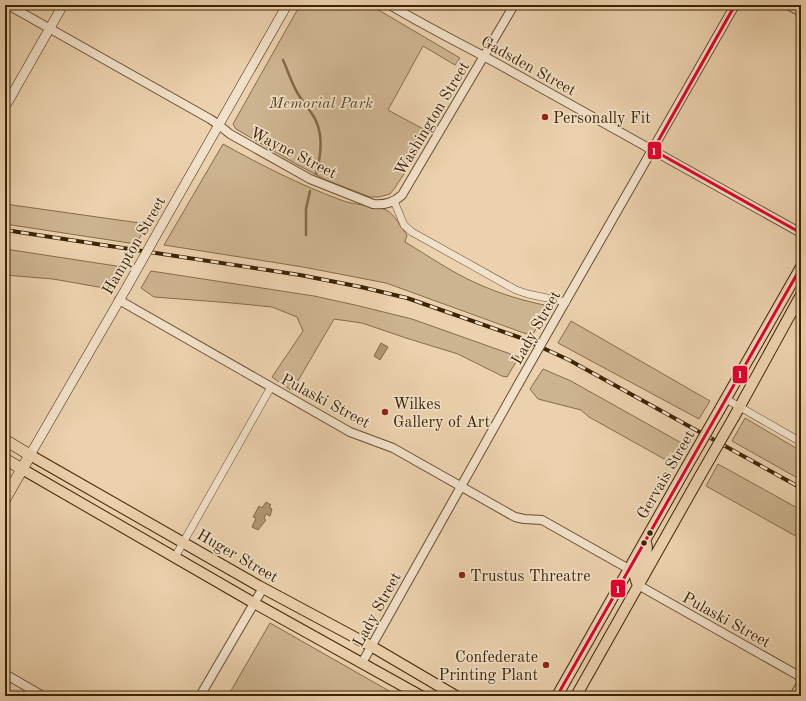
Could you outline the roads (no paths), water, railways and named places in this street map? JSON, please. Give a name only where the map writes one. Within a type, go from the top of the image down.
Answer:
[{"type":"highway","name":"Huger Street","points":[[5,440],[30,455]]},
{"type":"highway","name":"Hampton Street","points":[[5,499],[30,455]]},
{"type":"highway","name":"Huger Street","points":[[5,459],[22,469]]},
{"type":"main road","points":[[5,107],[63,5]]},
{"type":"main road","name":"Hampton Street","points":[[30,455],[287,5]]},
{"type":"main road","name":"Gervais Street","points":[[557,696],[801,267]]},
{"type":"main road","name":"Gervais Street","points":[[576,696],[740,407],[801,295]]},
{"type":"main road","name":"Huger Street","points":[[30,455],[263,588],[371,646],[456,696]]},
{"type":"main road","name":"Huger Street","points":[[22,469],[254,603],[421,696]]},
{"type":"main road","points":[[638,585],[635,576],[647,549],[647,545],[644,541]]},
{"type":"street","name":"Wayne Street","points":[[8,5],[219,125],[230,134],[310,179],[373,204],[394,201]]},
{"type":"street","name":"Gadsden Street","points":[[390,5],[432,30],[484,56],[801,233]]},
{"type":"street","name":"Washington Street","points":[[394,201],[402,195],[514,5]]},
{"type":"street","name":"Lady Street","points":[[362,663],[519,383],[735,5]]},
{"type":"street","points":[[788,5],[801,12]]},
{"type":"street","points":[[394,201],[404,225],[412,232],[516,290],[566,302]]},
{"type":"street","name":"Pulaski Street","points":[[119,300],[350,432],[388,446],[515,517],[524,520],[542,520],[628,569]]},
{"type":"street","points":[[175,558],[271,387]]},
{"type":"street","points":[[726,399],[801,442]]},
{"type":"street","name":"Pulaski Street","points":[[638,585],[801,677]]},
{"type":"street","points":[[200,696],[263,588]]},
{"type":"street","points":[[5,674],[44,696]]},
{"type":"street","points":[[794,696],[801,684]]},
{"type":"waterway","points":[[283,60],[296,90],[317,124],[321,145],[316,174]]},
{"type":"waterway","points":[[306,235],[306,209],[310,191]]},
{"type":"railway","points":[[5,230],[300,275],[407,298],[521,338],[569,360],[801,488]]},
{"type":"place","name":"Personally Fit","points":[[545,117]]},
{"type":"place","name":"Wilkes Gallery of Art","points":[[385,412]]},
{"type":"place","name":"Trustus Threatre","points":[[462,575]]},
{"type":"place","name":"Confederate Printing Plant","points":[[546,665]]},
{"type":"park label","name":"Memorial Park","points":[[321,102]]}]
